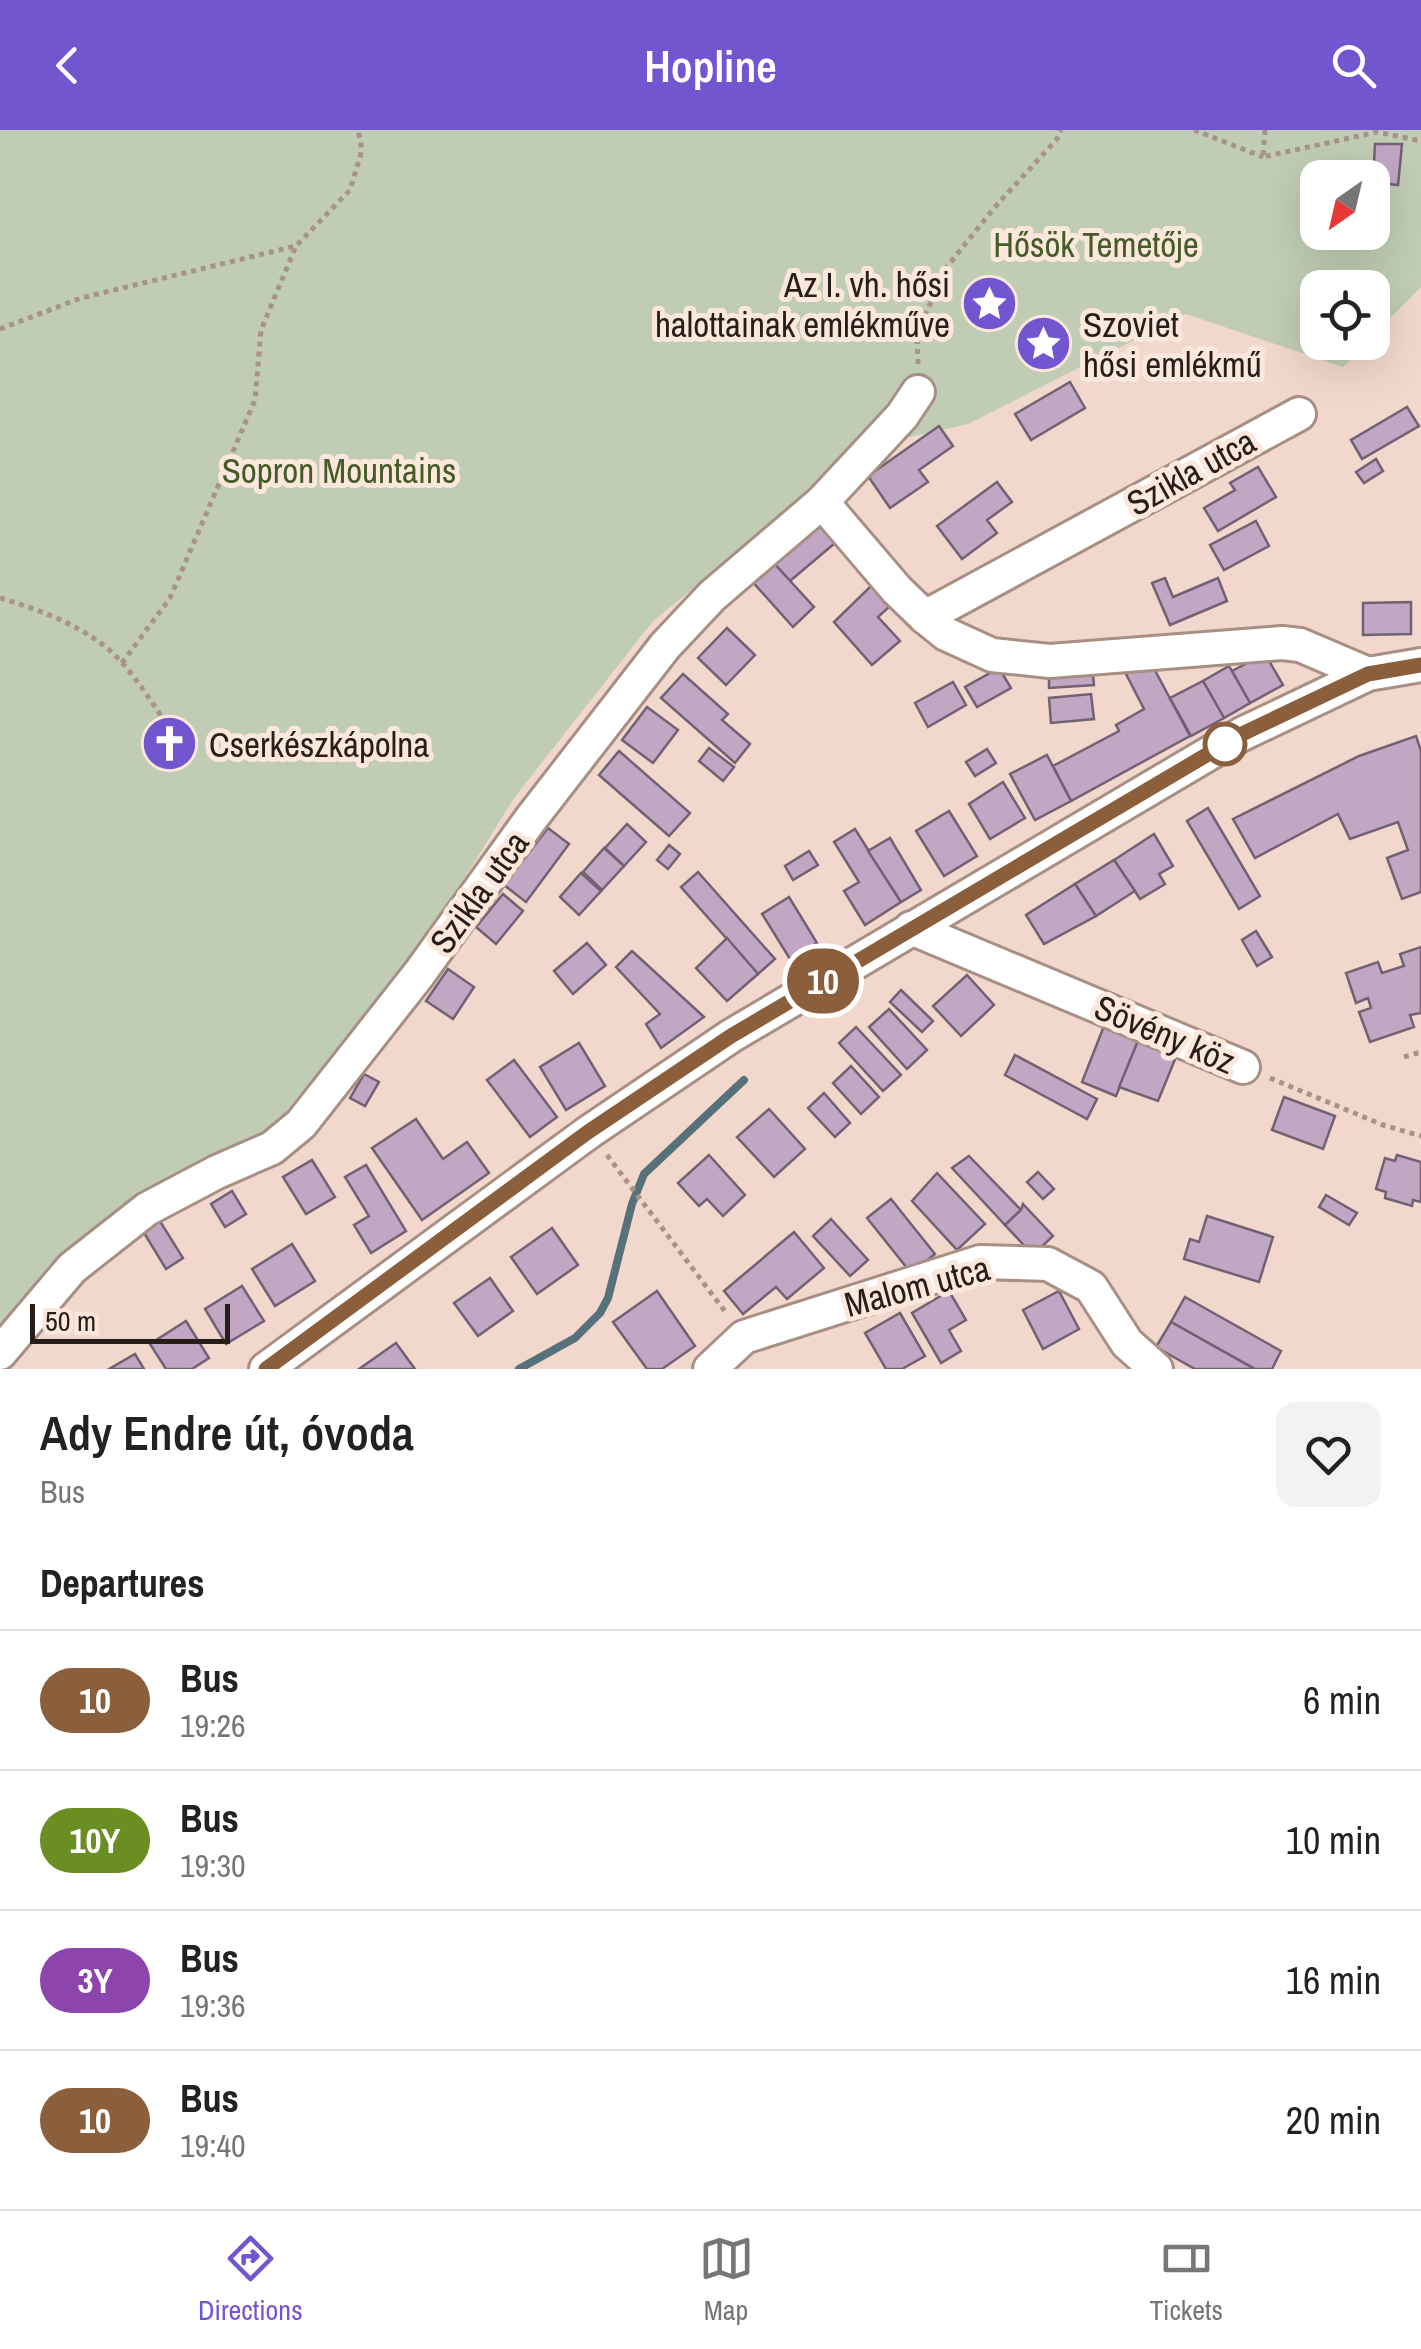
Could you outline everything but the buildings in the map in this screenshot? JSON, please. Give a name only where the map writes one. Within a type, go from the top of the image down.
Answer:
[{"type":"street","name":"Szikla utca","points":[[0,1353],[72,1268],[147,1209],[272,1148],[302,1124],[665,646],[724,585],[822,502],[902,416],[918,392]]},
{"type":"street","name":"Szikla utca","points":[[925,617],[1299,414]]},
{"type":"street","points":[[822,502],[896,590],[925,617],[970,646],[1011,659],[1050,662],[1282,643],[1300,646],[1368,674]]},
{"type":"street","points":[[266,1369],[588,1132],[731,1036],[1242,734],[1368,674],[1421,665]]},
{"type":"street","name":"Sövény köz","points":[[912,928],[1243,1067]]},
{"type":"street","name":"Malom utca","points":[[710,1369],[744,1337],[980,1262],[1048,1264],[1091,1288],[1126,1343],[1156,1369]]},
{"type":"path","points":[[122,663],[170,598],[255,400],[261,330],[296,246],[350,190],[362,150],[358,130]]},
{"type":"path","points":[[918,392],[917,334],[946,268],[1062,130]]},
{"type":"path","points":[[1194,130],[1263,156],[1377,131],[1401,132],[1421,141]]},
{"type":"path","points":[[1263,156],[1266,130]]},
{"type":"path","points":[[0,329],[81,298],[296,246]]},
{"type":"path","points":[[0,598],[73,626],[106,648],[122,663],[175,736]]},
{"type":"path","points":[[1404,1057],[1421,1052]]},
{"type":"path","name":"Sövény köz","points":[[1243,1067],[1421,1136]]},
{"type":"path","points":[[626,1180],[744,1337]]},
{"type":"green space","name":"Sopron Mountains","points":[[0,130],[1421,130],[1421,287],[1390,319],[1390,270],[1300,270],[1300,352],[1186,314],[968,424],[896,440],[833,476],[653,621],[514,798],[323,1107],[110,1238],[0,1360]]},
{"type":"green space","name":"Sopron Mountains","points":[[1322,360],[1350,360],[1343,367]]},
{"type":"waterway","points":[[519,1369],[575,1338],[600,1313],[608,1298],[632,1204],[644,1174],[744,1080]]},
{"type":"bus line","name":"10","points":[[266,1369],[588,1132],[731,1036],[1242,734],[1368,674],[1421,665]]},
{"type":"place","name":"Az I. vh. hősi halottainak emlékműve","points":[[989,304]]},
{"type":"place","name":"Szoviet hősi emlékmű","points":[[1044,344]]},
{"type":"place","name":"Cserkészkápolna","points":[[170,744]]},
{"type":"park label","name":"Hősök Temetője","points":[[1096,244]]}]
